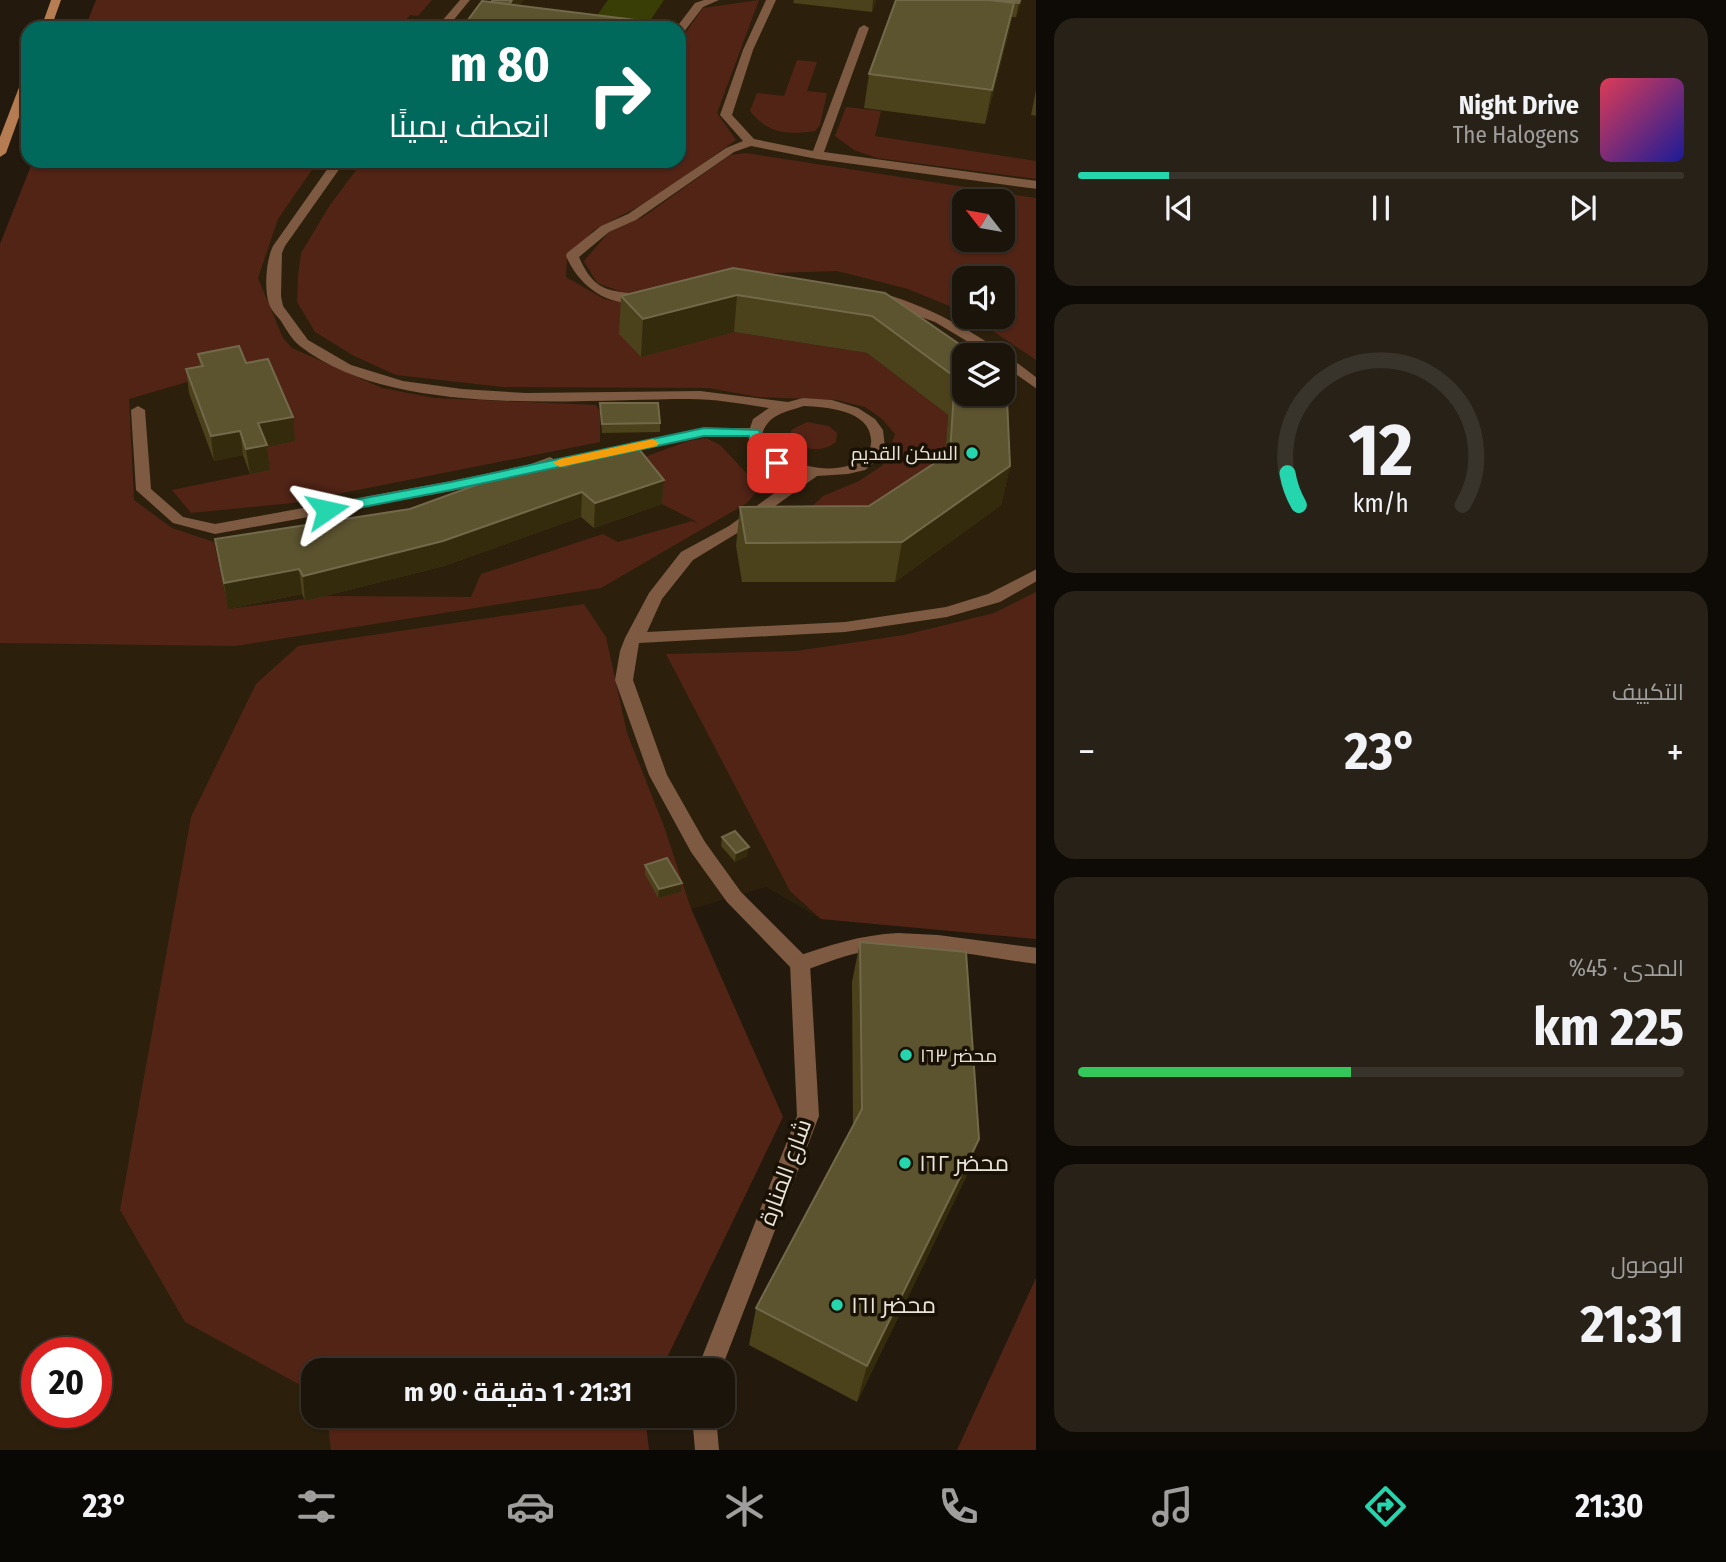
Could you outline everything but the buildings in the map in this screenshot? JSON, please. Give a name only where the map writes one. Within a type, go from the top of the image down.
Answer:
[{"type":"main road","points":[[48,21],[56,0]]},
{"type":"main road","points":[[0,153],[21,96]]},
{"type":"street","points":[[447,21],[465,0]]},
{"type":"street","points":[[686,22],[699,5],[714,0]]},
{"type":"street","points":[[750,142],[726,115],[747,50],[771,0]]},
{"type":"street","points":[[817,155],[864,28]]},
{"type":"street","points":[[652,299],[628,299],[592,288],[578,273],[572,256],[605,229],[632,217],[730,150],[750,142],[817,155],[1036,185]]},
{"type":"street","points":[[334,168],[276,251],[275,304],[300,340],[315,352],[389,384],[436,392],[570,398],[692,395],[783,405],[823,402],[861,415],[874,426],[880,438],[878,450],[862,465],[834,473],[812,473],[777,463],[757,443],[755,432],[758,421],[768,412],[783,405]]},
{"type":"street","points":[[864,293],[908,304],[944,321],[980,343]]},
{"type":"street","points":[[1015,367],[1036,384]]},
{"type":"street","points":[[138,410],[144,490],[178,520],[215,529],[451,486],[704,432],[755,432]]},
{"type":"street","points":[[812,473],[734,529],[687,556],[655,597],[628,651],[624,680],[658,775],[698,847],[734,897],[800,964],[853,946],[906,941],[1036,956]]},
{"type":"street","points":[[635,639],[845,627],[923,616],[994,598],[1036,575]]},
{"type":"street","name":"شارع المنارة","points":[[714,1358],[808,1116],[800,964]]},
{"type":"street","points":[[705,1428],[707,1450]]},
{"type":"shaded area","points":[[96,0],[1036,0],[1036,939],[821,919],[766,887],[692,909],[783,1117],[667,1358],[301,1358],[301,1428],[646,1428],[649,1450],[0,1450],[0,244],[30,168],[686,168],[686,21],[88,21]]},
{"type":"shaded area","points":[[96,0],[432,0],[418,16],[410,15],[405,21],[88,21]]},
{"type":"shaded area","points":[[608,0],[664,0],[650,21],[593,21]]},
{"type":"shaded area","points":[[759,0],[717,113],[736,140],[649,201],[594,230],[567,259],[566,277],[604,299],[646,307],[839,295],[929,318],[879,331],[730,305],[641,357],[734,332],[867,353],[948,415],[943,492],[792,526],[823,496],[859,481],[883,465],[895,434],[881,418],[865,407],[837,400],[758,397],[708,388],[503,387],[396,375],[354,356],[315,332],[297,302],[301,253],[330,205],[358,168],[686,168],[686,32],[703,8]]},
{"type":"shaded area","points":[[797,60],[817,62],[807,91],[827,93],[820,125],[815,131],[779,131],[764,124],[750,111],[757,93],[784,96]]},
{"type":"shaded area","points":[[846,107],[881,111],[875,136],[1036,161],[1036,179],[877,158],[854,150],[835,136]]},
{"type":"shaded area","points":[[746,153],[978,189],[952,189],[952,252],[1015,252],[1015,195],[1036,198],[1036,360],[1015,346],[1015,343],[990,329],[1015,329],[1015,266],[952,266],[952,307],[908,289],[837,271],[776,273],[696,287],[627,294],[597,283],[584,261],[609,232],[643,217],[730,155]]},
{"type":"shaded area","points":[[30,168],[313,168],[278,219],[258,278],[283,338],[292,348],[382,388],[434,398],[596,405],[600,412],[600,442],[292,503],[191,513],[172,490],[269,470],[201,378],[129,399],[134,500],[172,528],[214,542],[228,609],[328,596],[471,597],[481,574],[603,534],[618,542],[692,521],[699,523],[662,504],[626,464],[688,441],[706,438],[720,445],[753,480],[757,491],[747,503],[601,588],[235,646],[0,643],[0,244]]},
{"type":"shaded area","points":[[807,422],[829,426],[837,433],[836,442],[819,449],[796,443],[791,439],[791,430]]},
{"type":"shaded area","points":[[1036,592],[1036,939],[821,919],[790,891],[666,654],[796,651],[904,635],[994,613]]},
{"type":"shaded area","points":[[584,604],[606,637],[627,733],[665,829],[691,909],[783,1117],[667,1358],[301,1358],[301,1385],[185,1322],[120,1210],[191,817],[256,684],[298,646]]},
{"type":"shaded area","points":[[1036,1278],[1036,1450],[957,1450]]},
{"type":"shaded area","points":[[328,1428],[646,1428],[649,1450],[331,1450]]},
{"type":"slow traffic","points":[[560,463],[653,443]]},
{"type":"place","name":"السكن القديم","points":[[972,453]]},
{"type":"place","name":"محضر ١٦٣","points":[[906,1055]]},
{"type":"place","name":"محضر ١٦٢","points":[[905,1163]]},
{"type":"place","name":"محضر ١٦١","points":[[837,1305]]},
{"type":"route","points":[[327,510],[704,432],[755,432],[757,443],[765,454],[777,463]]}]
